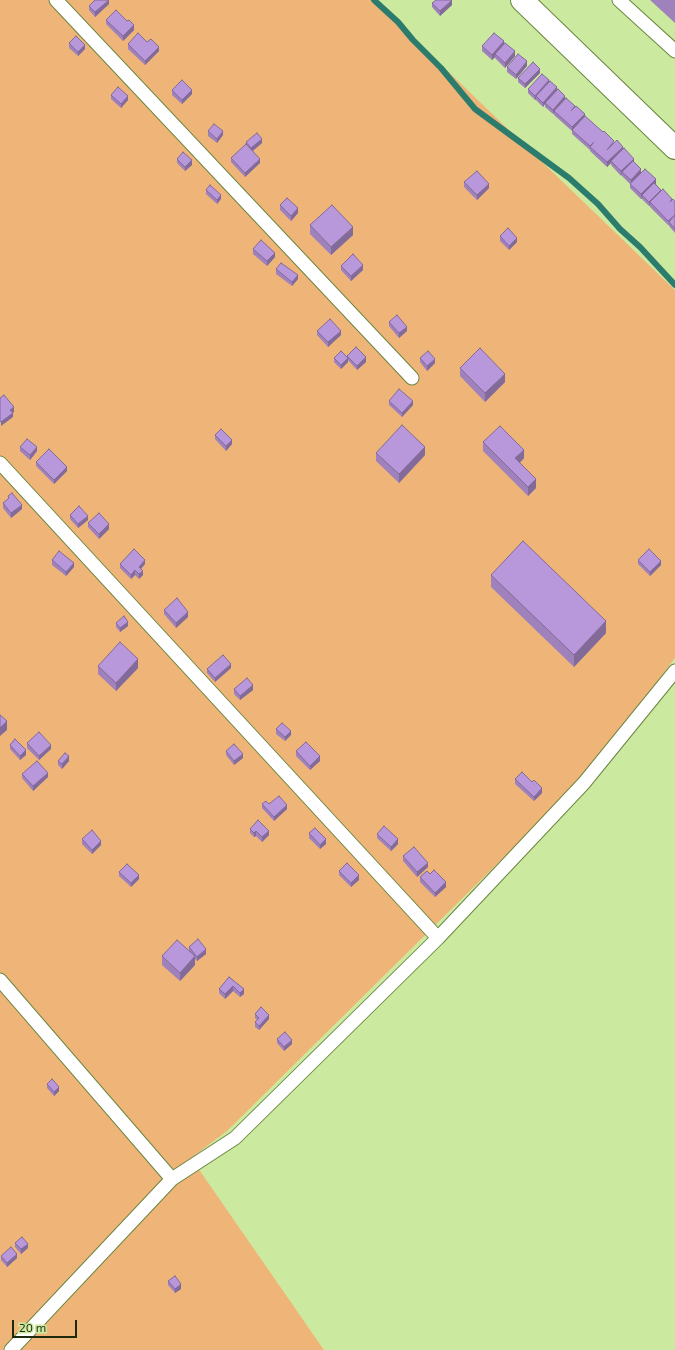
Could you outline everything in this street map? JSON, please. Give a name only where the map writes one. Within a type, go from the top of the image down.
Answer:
[{"type":"street","points":[[522,0],[675,148]]},
{"type":"lane","points":[[56,0],[412,378]]},
{"type":"lane","points":[[619,0],[675,51]]},
{"type":"lane","points":[[0,462],[438,938]]},
{"type":"lane","points":[[11,1350],[172,1179],[235,1138],[438,938],[584,783],[675,671]]},
{"type":"lane","points":[[0,980],[172,1179]]},
{"type":"shaded area","points":[[0,0],[374,0],[675,290],[675,658],[581,781],[227,1131],[191,1158],[324,1350],[0,1350]]},
{"type":"building","points":[[95,0],[109,0],[95,12],[89,6]]},
{"type":"building","points":[[436,0],[452,0],[440,11],[432,3]]},
{"type":"building","points":[[116,10],[127,21],[129,20],[134,25],[123,36],[106,20]]},
{"type":"building","points":[[138,33],[147,42],[151,39],[159,47],[145,61],[128,44]]},
{"type":"building","points":[[494,33],[504,41],[492,55],[482,46]]},
{"type":"building","points":[[76,36],[85,45],[78,52],[69,43]]},
{"type":"building","points":[[505,43],[515,51],[505,63],[495,54]]},
{"type":"building","points":[[518,54],[527,61],[516,75],[507,67]]},
{"type":"building","points":[[533,62],[540,69],[525,84],[518,78]]},
{"type":"building","points":[[542,74],[549,80],[535,96],[528,89]]},
{"type":"building","points":[[182,80],[192,90],[182,100],[172,90]]},
{"type":"building","points":[[550,81],[557,87],[543,103],[536,96]]},
{"type":"building","points":[[118,87],[128,96],[121,104],[111,95]]},
{"type":"building","points":[[558,89],[565,96],[553,110],[545,103]]},
{"type":"building","points":[[566,98],[575,106],[571,111],[576,106],[585,114],[572,127],[554,111]]},
{"type":"building","points":[[585,116],[614,141],[607,150],[617,140],[623,147],[607,162],[590,147],[594,142],[590,146],[572,130]]},
{"type":"building","points":[[214,124],[223,131],[217,139],[208,131]]},
{"type":"building","points":[[257,133],[262,139],[251,148],[246,142]]},
{"type":"building","points":[[246,144],[260,159],[245,173],[231,158]]},
{"type":"building","points":[[624,148],[634,159],[621,171],[611,161]]},
{"type":"building","points":[[183,152],[192,160],[185,167],[177,159]]},
{"type":"building","points":[[633,161],[641,169],[631,180],[622,172]]},
{"type":"building","points":[[645,169],[656,179],[641,194],[630,184]]},
{"type":"building","points":[[477,171],[489,184],[477,195],[464,182]]},
{"type":"building","points":[[654,183],[661,190],[649,202],[642,195]]},
{"type":"building","points":[[210,185],[221,195],[217,200],[206,190]]},
{"type":"building","points":[[663,189],[672,199],[670,202],[673,199],[675,202],[675,215],[668,221],[650,202]]},
{"type":"building","points":[[287,198],[298,208],[291,216],[280,205]]},
{"type":"building","points":[[332,205],[353,227],[331,247],[310,225]]},
{"type":"building","points":[[675,215],[675,229],[669,222]]},
{"type":"building","points":[[508,228],[517,238],[509,246],[500,236]]},
{"type":"building","points":[[261,240],[275,253],[267,261],[253,249]]},
{"type":"building","points":[[353,254],[363,265],[351,276],[341,266]]},
{"type":"building","points":[[281,263],[298,275],[292,282],[276,269]]},
{"type":"building","points":[[397,315],[407,327],[399,333],[389,322]]},
{"type":"building","points":[[330,319],[341,331],[328,342],[317,331]]},
{"type":"building","points":[[356,347],[366,357],[357,366],[347,356]]},
{"type":"building","points":[[480,348],[505,374],[485,393],[460,368]]},
{"type":"building","points":[[341,351],[348,358],[341,365],[334,358]]},
{"type":"building","points":[[428,351],[435,359],[427,366],[420,358]]},
{"type":"building","points":[[399,389],[413,401],[402,413],[389,401]]},
{"type":"building","points":[[4,395],[14,407],[10,410],[13,413],[1,422],[0,398]]},
{"type":"building","points":[[402,425],[425,447],[399,474],[376,453]]},
{"type":"building","points":[[500,426],[524,450],[515,458],[536,479],[528,487],[483,442]]},
{"type":"building","points":[[221,429],[232,440],[226,446],[215,435]]},
{"type":"building","points":[[27,439],[37,447],[30,455],[20,447]]},
{"type":"building","points":[[49,449],[67,467],[54,480],[36,462]]},
{"type":"building","points":[[12,493],[22,505],[11,513],[3,503]]},
{"type":"building","points":[[79,506],[88,516],[78,524],[70,515]]},
{"type":"building","points":[[99,513],[109,524],[99,534],[88,523]]},
{"type":"building","points":[[523,541],[606,621],[574,655],[491,575]]},
{"type":"building","points":[[134,549],[145,560],[139,567],[143,571],[139,574],[135,570],[131,575],[120,564]]},
{"type":"building","points":[[649,549],[661,561],[650,572],[638,560]]},
{"type":"building","points":[[59,551],[74,563],[66,572],[52,560]]},
{"type":"building","points":[[177,598],[188,612],[176,623],[164,610]]},
{"type":"building","points":[[124,616],[128,622],[120,628],[116,623]]},
{"type":"building","points":[[120,642],[138,659],[116,683],[98,666]]},
{"type":"building","points":[[223,655],[231,664],[215,678],[207,669]]},
{"type":"building","points":[[247,678],[253,685],[240,696],[234,689]]},
{"type":"building","points":[[0,715],[7,721],[0,728]]},
{"type":"building","points":[[282,723],[291,731],[285,737],[276,729]]},
{"type":"building","points":[[39,732],[51,745],[39,756],[27,743]]},
{"type":"building","points":[[15,739],[26,750],[20,756],[10,745]]},
{"type":"building","points":[[306,742],[320,756],[310,766],[296,751]]},
{"type":"building","points":[[234,744],[243,754],[234,761],[226,751]]},
{"type":"building","points":[[65,753],[69,756],[62,764],[58,761]]},
{"type":"building","points":[[37,761],[48,773],[33,786],[22,774]]},
{"type":"building","points":[[522,772],[532,782],[534,780],[542,788],[534,797],[515,779]]},
{"type":"building","points":[[279,796],[287,805],[274,817],[262,804],[266,801],[269,804]]},
{"type":"building","points":[[258,820],[269,831],[262,837],[256,831],[254,833],[250,829]]},
{"type":"building","points":[[384,826],[398,839],[391,847],[377,834]]},
{"type":"building","points":[[315,828],[326,839],[320,845],[309,833]]},
{"type":"building","points":[[92,830],[101,841],[92,850],[82,839]]},
{"type":"building","points":[[414,847],[428,863],[417,872],[403,856]]},
{"type":"building","points":[[347,863],[359,875],[351,883],[339,871]]},
{"type":"building","points":[[127,864],[139,875],[131,883],[119,872]]},
{"type":"building","points":[[434,870],[446,882],[435,893],[420,877],[427,871],[430,874]]},
{"type":"building","points":[[198,939],[206,949],[197,957],[189,947]]},
{"type":"building","points":[[177,940],[195,956],[180,973],[162,956]]},
{"type":"building","points":[[229,977],[244,989],[240,993],[233,986],[225,994],[219,989]]},
{"type":"building","points":[[261,1007],[269,1015],[259,1026],[255,1022],[259,1018],[255,1014]]},
{"type":"building","points":[[285,1032],[292,1040],[284,1047],[277,1039]]},
{"type":"building","points":[[52,1079],[59,1087],[54,1092],[47,1084]]},
{"type":"building","points":[[22,1237],[28,1244],[21,1249],[15,1243]]},
{"type":"building","points":[[11,1247],[17,1254],[7,1263],[1,1256]]},
{"type":"building","points":[[175,1276],[181,1284],[175,1289],[168,1281]]},
{"type":"waterway","points":[[374,0],[398,22],[413,40],[441,68],[475,109],[569,178],[598,204],[620,229],[640,247],[675,285]]}]
